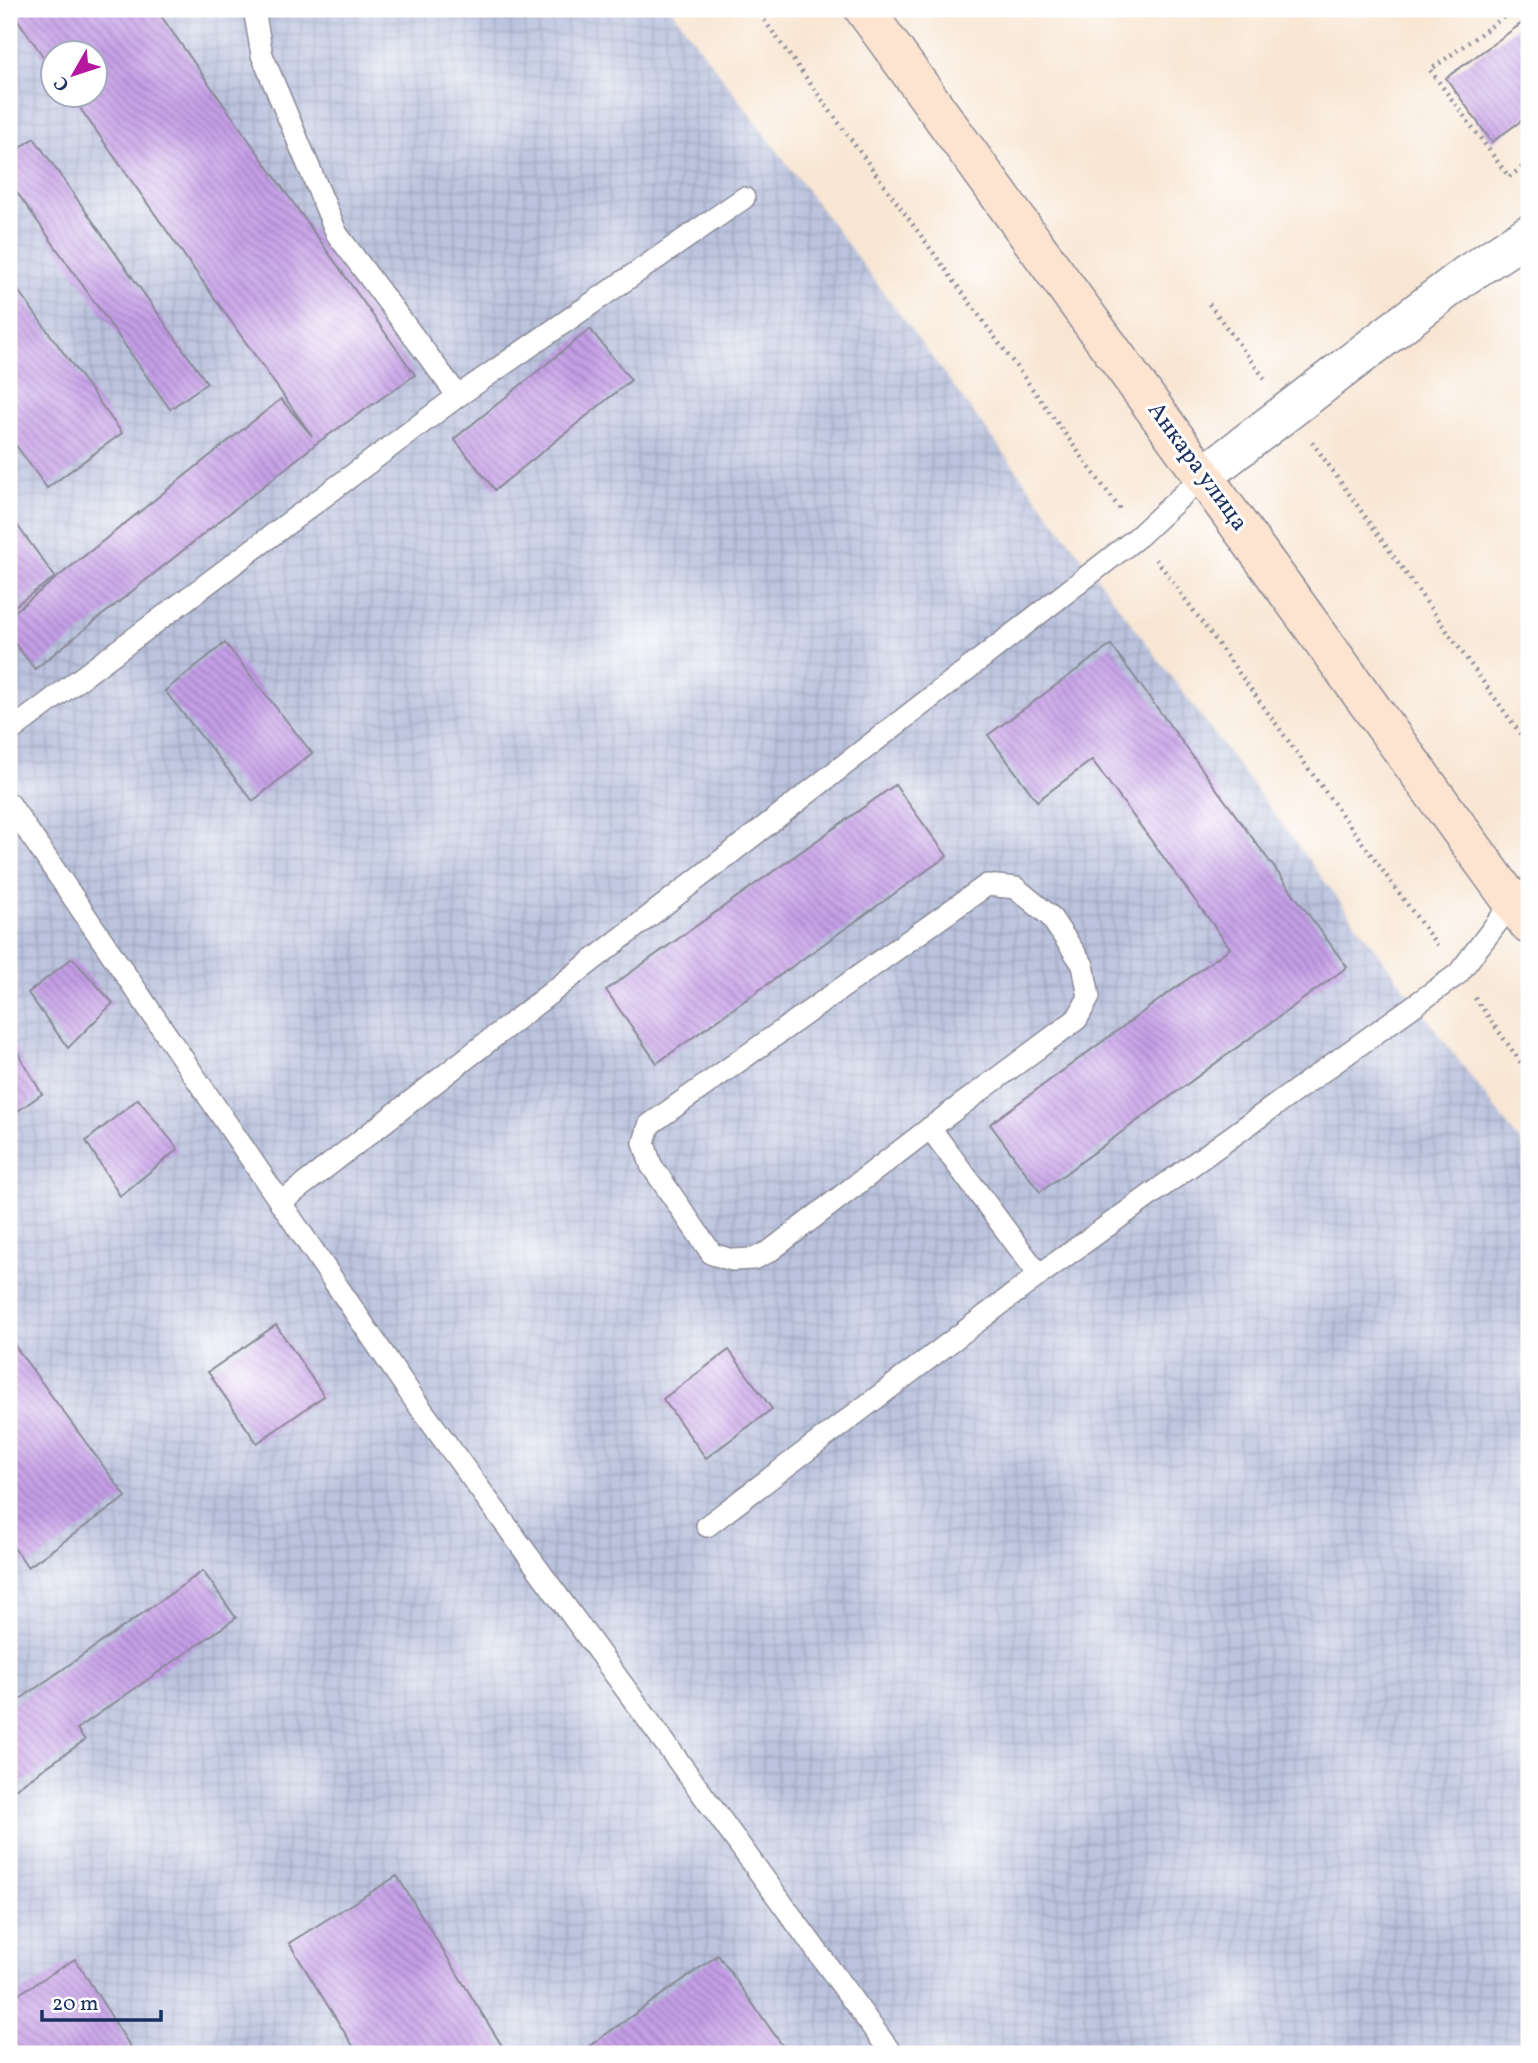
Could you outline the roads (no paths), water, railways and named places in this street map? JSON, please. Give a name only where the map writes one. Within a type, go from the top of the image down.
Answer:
[{"type":"main road","name":"Анкара улица","points":[[864,9],[1203,476],[1524,905]]},
{"type":"street","points":[[1203,476],[1466,275],[1529,234]]},
{"type":"lane","points":[[254,9],[262,55],[337,234],[458,396]]},
{"type":"lane","points":[[9,732],[458,396],[744,198]]},
{"type":"lane","points":[[280,1203],[1139,536],[1203,476]]},
{"type":"lane","points":[[9,803],[414,1399],[892,2054]]},
{"type":"lane","points":[[987,885],[1016,888],[1050,916],[1057,926],[1083,965],[1089,997],[1077,1019],[930,1128],[770,1251],[754,1259],[732,1260],[712,1254],[651,1165],[644,1143],[649,1125],[987,885]]},
{"type":"lane","points":[[708,1526],[1039,1275],[1458,974],[1524,905]]},
{"type":"lane","points":[[930,1128],[1039,1275]]}]
